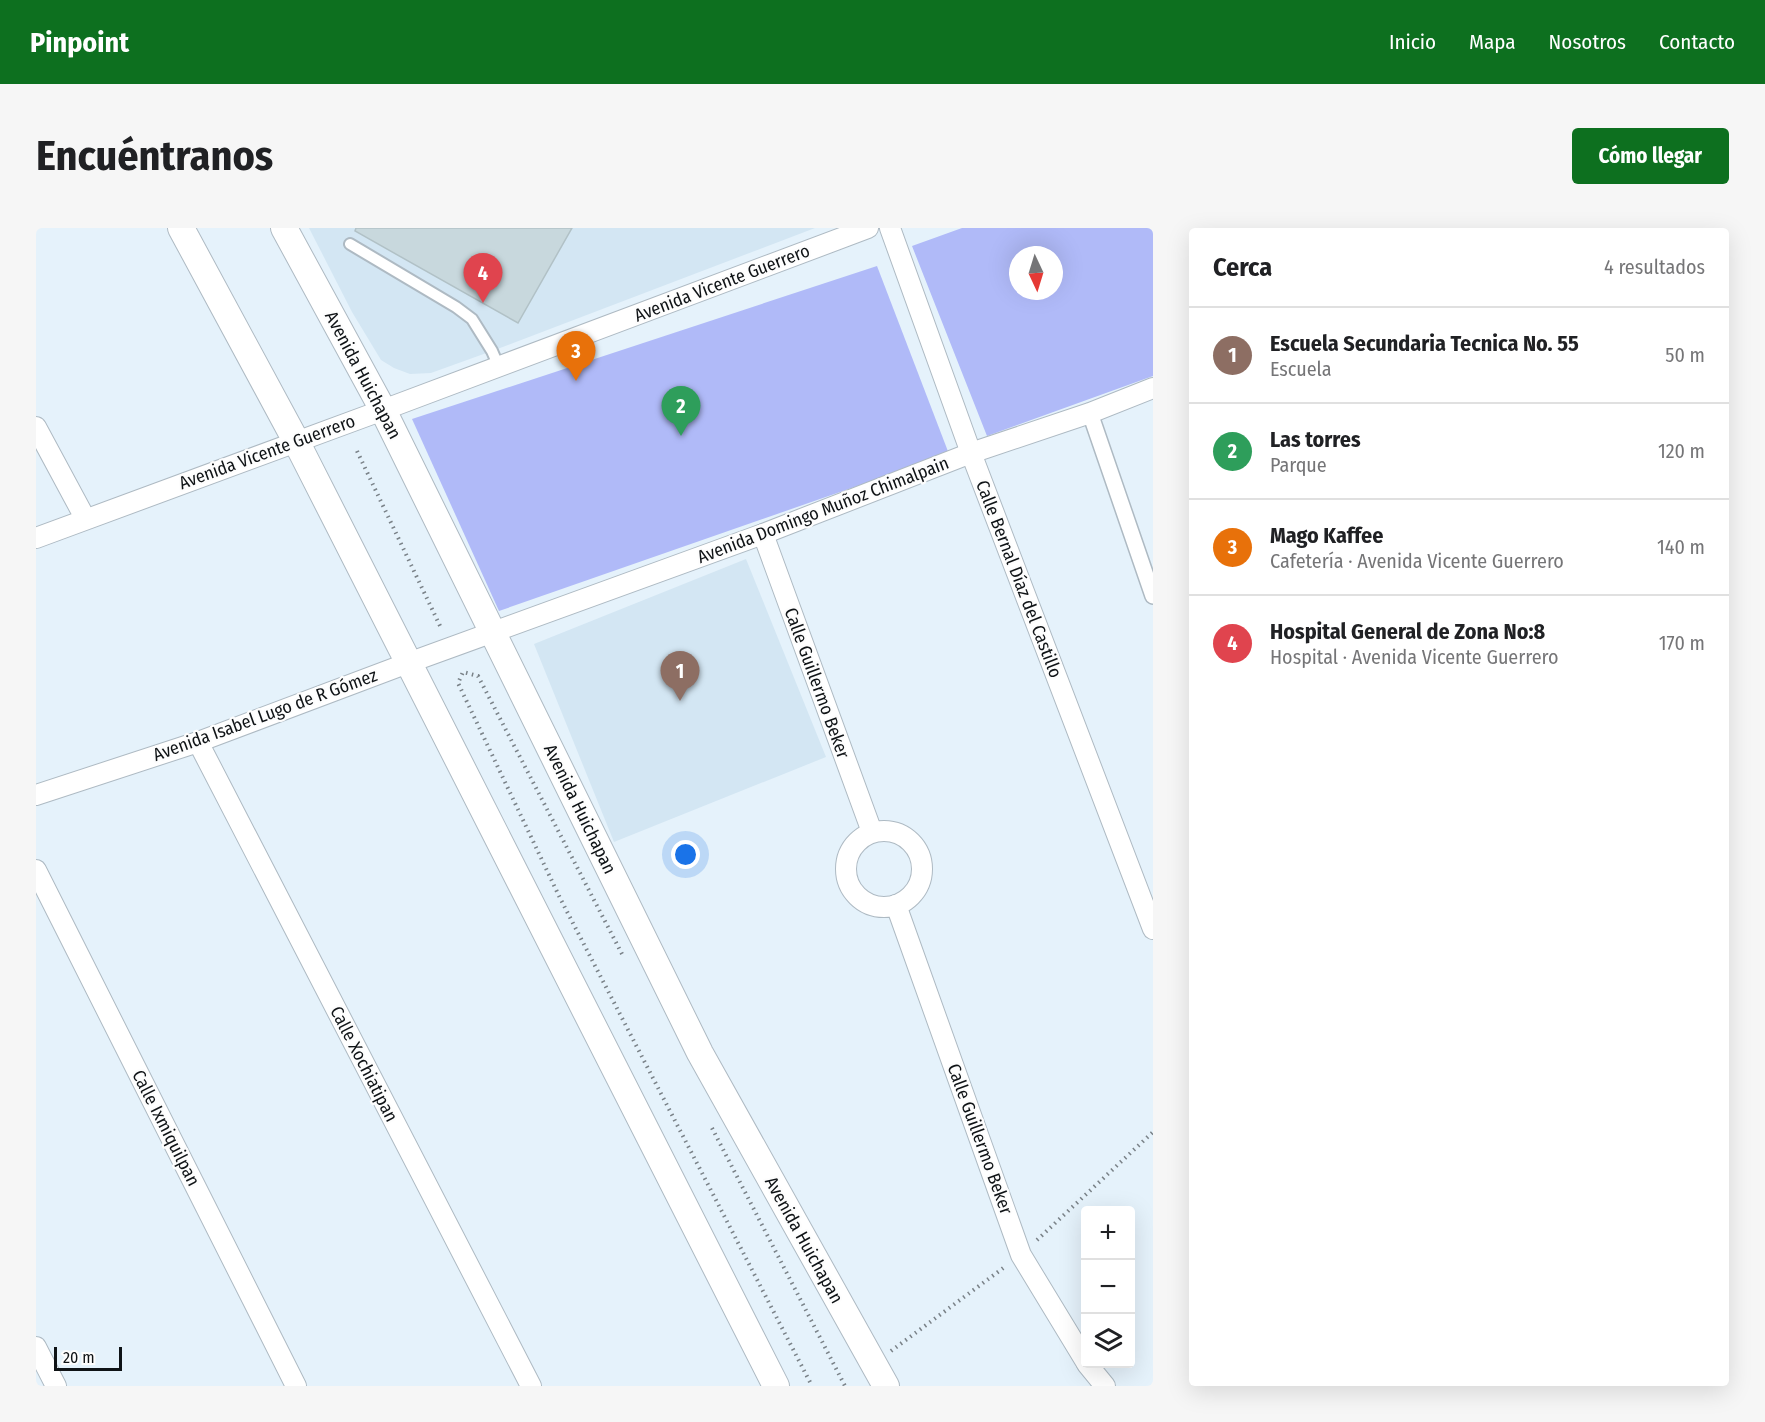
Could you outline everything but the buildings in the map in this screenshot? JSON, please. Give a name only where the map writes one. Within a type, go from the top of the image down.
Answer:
[{"type":"street","points":[[181,228],[296,441],[776,1386]]},
{"type":"street","name":"Avenida Huichapan","points":[[284,228],[383,410],[700,1053],[886,1386]]},
{"type":"street","name":"Avenida Vicente Guerrero","points":[[36,538],[868,228]]},
{"type":"street","name":"Calle Bernal Díaz del Castillo","points":[[890,228],[971,453],[1153,929]]},
{"type":"street","name":"Avenida Domingo Muñoz Chimalpain","points":[[493,632],[763,534],[971,453],[1090,413],[1153,388]]},
{"type":"street","points":[[1090,413],[1153,596]]},
{"type":"street","points":[[36,427],[85,518]]},
{"type":"street","name":"Calle Guillermo Beker","points":[[763,534],[872,832]]},
{"type":"street","name":"Avenida Isabel Lugo de R Gómez","points":[[36,795],[198,742],[493,632]]},
{"type":"street","name":"Calle Xochiatipan","points":[[198,742],[531,1386]]},
{"type":"street","points":[[886,830],[901,834],[913,843],[920,856],[922,872],[918,886],[909,898],[896,905],[881,907],[866,903],[854,894],[847,880],[845,866],[849,851],[858,840],[872,832],[886,830]]},
{"type":"street","name":"Calle Ixmiquilpan","points":[[36,870],[296,1386]]},
{"type":"street","name":"Calle Guillermo Beker","points":[[896,905],[1022,1255],[1081,1355]]},
{"type":"street","points":[[36,1347],[56,1386]]},
{"type":"street","name":"Calle Guillermo Beker","points":[[1090,1368],[1105,1386]]},
{"type":"lane","points":[[350,243],[472,319],[492,351],[498,367]]},
{"type":"path","points":[[357,451],[441,628]]},
{"type":"path","points":[[463,672],[458,683],[560,898],[812,1386]]},
{"type":"shaded area","points":[[309,228],[815,228],[431,373],[410,374],[381,360],[352,312]]},
{"type":"shaded area","points":[[962,228],[1153,228],[1153,376],[987,436],[912,246]]},
{"type":"shaded area","points":[[877,266],[949,454],[499,611],[412,419]]},
{"type":"shaded area","points":[[746,559],[826,757],[614,842],[534,644]]},
{"type":"place","name":"Hospital General de Zona No:8","points":[[483,303]]},
{"type":"place","name":"Mago Kaffee","points":[[576,381]]},
{"type":"place","name":"Las torres","points":[[681,436]]},
{"type":"place","name":"Escuela Secundaria Tecnica No. 55","points":[[680,701]]}]
